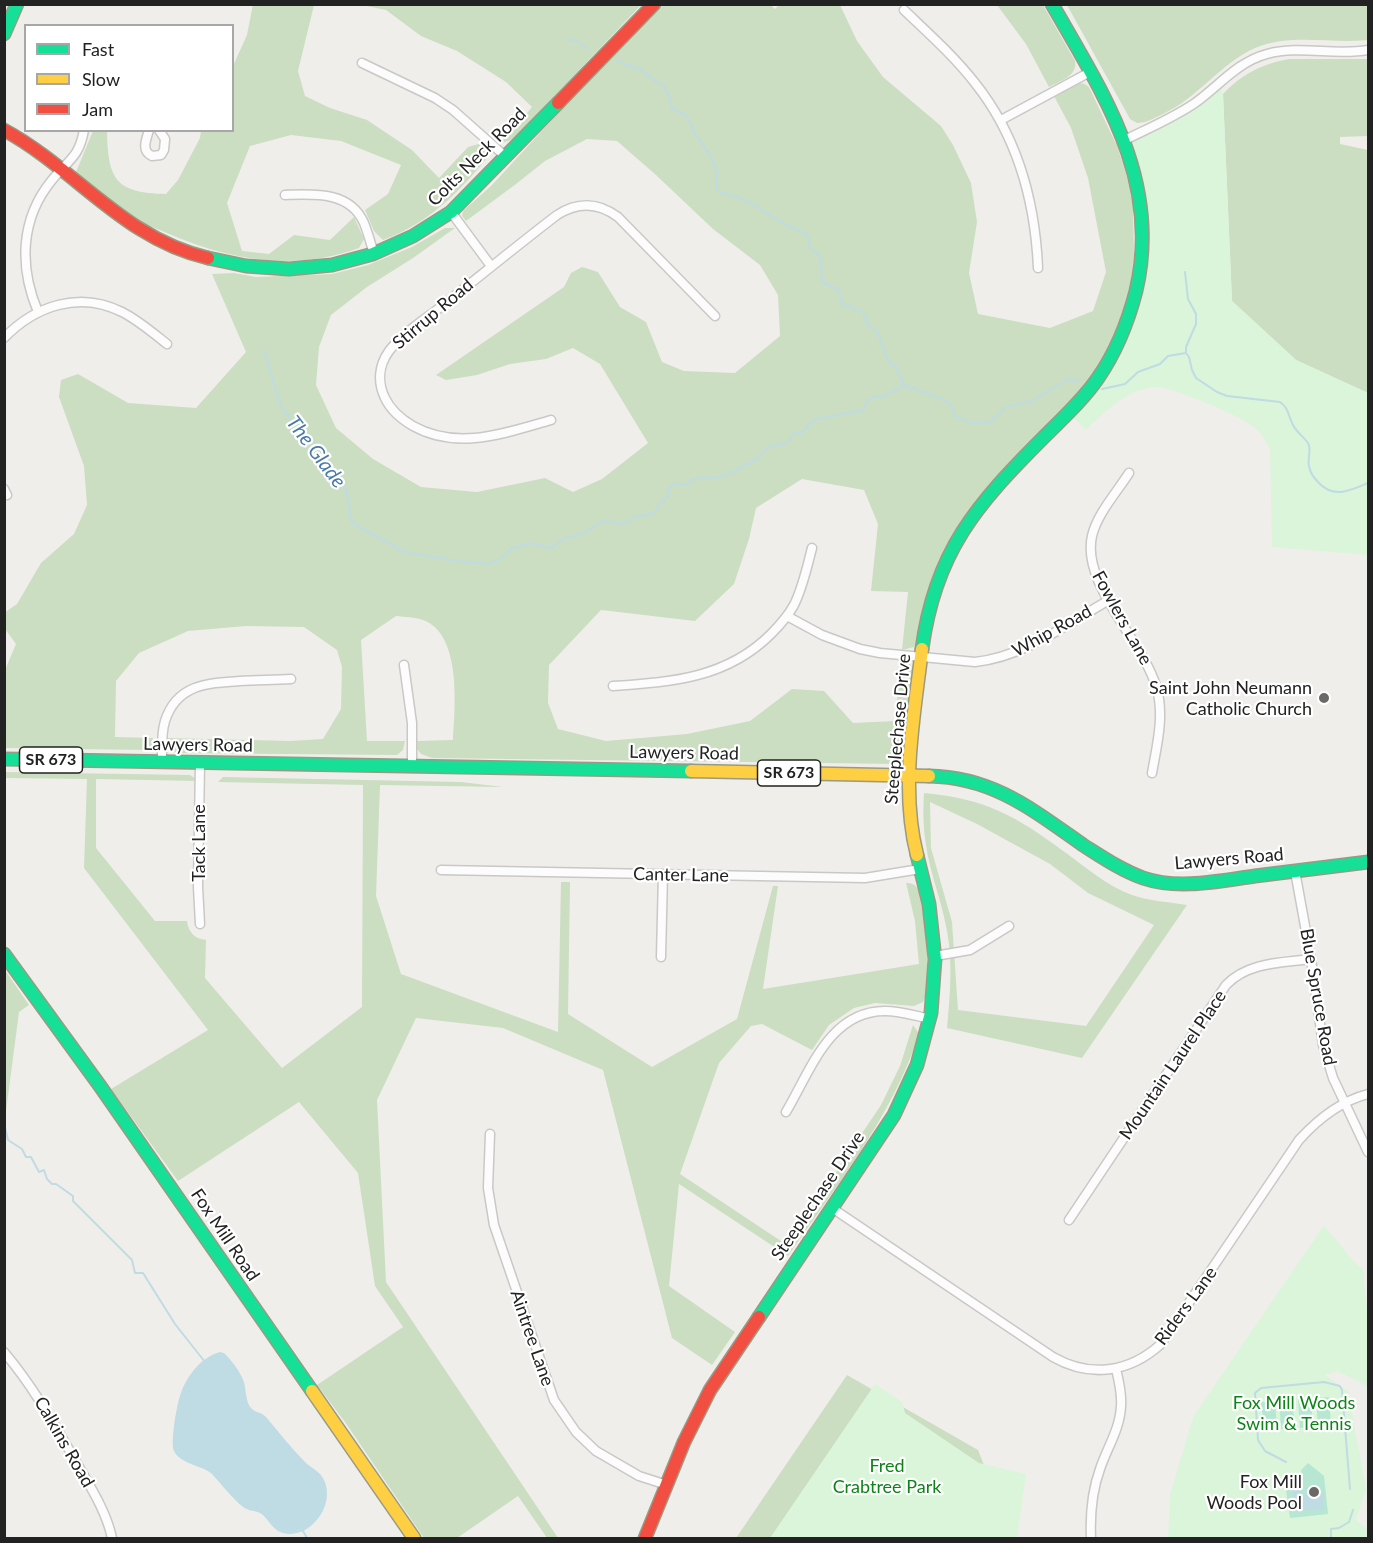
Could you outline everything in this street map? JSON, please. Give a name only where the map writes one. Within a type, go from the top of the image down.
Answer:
[{"type":"street","points":[[4,34],[17,4]]},
{"type":"street","name":"Colts Neck Road","points":[[4,130],[25,141],[100,204],[124,221],[163,243],[208,260],[256,268],[288,269],[330,265],[374,254],[421,233],[451,212],[654,4]]},
{"type":"street","name":"Steeplechase Drive","points":[[645,1539],[690,1428],[710,1390],[894,1115],[918,1064],[931,1019],[935,956],[929,905],[910,821],[909,775],[922,656],[933,592],[950,549],[987,495],[1068,413],[1094,383],[1111,357],[1135,293],[1142,248],[1140,201],[1133,163],[1125,140],[1052,4]]},
{"type":"street","points":[[904,10],[959,64],[1001,120],[1014,146],[1029,193],[1035,227],[1038,268]]},
{"type":"street","points":[[1125,140],[1180,113],[1198,101],[1234,70],[1256,58],[1281,52],[1347,53],[1368,50]]},
{"type":"street","points":[[362,63],[435,98],[453,110],[506,157]]},
{"type":"street","points":[[1001,120],[1090,72]]},
{"type":"street","points":[[38,312],[28,285],[25,267],[26,236],[42,195],[61,169],[76,156],[83,132]]},
{"type":"street","points":[[148,132],[146,151],[152,156],[157,156],[161,155],[166,144],[160,132]]},
{"type":"street","points":[[285,195],[324,194],[346,202],[359,213],[374,254]]},
{"type":"street","name":"Stirrup Road","points":[[551,420],[490,437],[472,439],[431,434],[407,423],[397,415],[384,397],[379,378],[383,361],[397,342],[491,266],[565,210],[574,207],[592,205],[602,207],[618,216],[715,316]]},
{"type":"street","name":"Stirrup Road","points":[[451,212],[491,266]]},
{"type":"street","points":[[4,338],[26,319],[58,304],[99,303],[129,316],[167,344]]},
{"type":"street","name":"Fowlers Lane","points":[[1129,473],[1100,517],[1090,548],[1093,566],[1109,600],[1148,666],[1157,688],[1160,716],[1152,773]]},
{"type":"street","points":[[613,686],[693,677],[726,667],[760,645],[787,616],[799,594],[812,548]]},
{"type":"street","name":"Whip Road","points":[[787,616],[822,635],[860,649],[975,662],[1019,652],[1109,600]]},
{"type":"street","points":[[404,666],[410,706],[412,767]]},
{"type":"street","points":[[162,762],[163,731],[166,720],[172,706],[190,690],[210,682],[291,679]]},
{"type":"street","name":"Lawyers Road","points":[[4,759],[909,775],[961,778],[996,789],[1030,807],[1114,866],[1143,878],[1175,884],[1192,884],[1368,862]]},
{"type":"street","name":"Tack Lane","points":[[200,763],[198,887],[200,924]]},
{"type":"street","name":"Canter Lane","points":[[441,870],[865,878],[920,869]]},
{"type":"street","name":"Blue Spruce Road","points":[[1295,871],[1311,959],[1323,1045],[1333,1077],[1368,1152]]},
{"type":"street","points":[[661,957],[663,874]]},
{"type":"street","points":[[935,956],[970,950],[1009,926]]},
{"type":"street","name":"Fox Mill Road","points":[[4,954],[100,1086],[414,1539]]},
{"type":"street","name":"Mountain Laurel Place","points":[[1069,1220],[1226,985],[1239,974],[1257,966],[1311,959]]},
{"type":"street","points":[[786,1112],[831,1036],[850,1020],[860,1015],[884,1011],[931,1019]]},
{"type":"street","name":"Riders Lane","points":[[832,1208],[1053,1357],[1089,1370],[1116,1369],[1140,1360],[1161,1344],[1299,1140],[1323,1116],[1368,1094]]},
{"type":"street","name":"Aintree Lane","points":[[490,1134],[488,1188],[494,1225],[554,1400],[576,1432],[597,1451],[639,1476],[667,1485]]},
{"type":"street","name":"Calkins Road","points":[[4,1352],[34,1390],[66,1445],[98,1501],[112,1539]]},
{"type":"street","points":[[1091,1539],[1094,1488],[1120,1420],[1121,1393],[1116,1369]]},
{"type":"green space","points":[[253,4],[314,5],[298,71],[305,96],[330,108],[367,120],[412,150],[439,178],[468,147],[482,143],[490,154],[443,205],[415,225],[383,240],[374,231],[365,210],[388,194],[401,165],[341,141],[291,135],[250,146],[227,203],[242,251],[269,254],[294,235],[330,240],[354,217],[364,239],[359,248],[310,260],[262,260],[237,256],[190,242],[133,218],[76,172],[93,132],[107,132],[109,161],[118,180],[135,190],[166,194],[178,180],[200,138],[201,132],[234,132],[234,64],[247,35]]},
{"type":"green space","points":[[770,4],[775,9],[779,5],[840,5],[857,41],[883,77],[941,126],[971,183],[977,222],[969,273],[978,314],[1050,328],[1093,311],[1106,272],[1088,178],[1071,128],[1054,96],[1076,84],[1085,84],[1089,87],[1117,146],[1133,206],[1134,254],[1131,283],[1123,312],[1107,353],[1083,389],[961,523],[919,641],[914,647],[902,650],[908,592],[871,591],[878,524],[864,490],[802,479],[756,508],[749,539],[734,584],[695,621],[601,610],[549,665],[548,703],[558,729],[606,741],[687,734],[750,721],[792,689],[824,691],[853,723],[895,721],[901,660],[909,662],[914,671],[904,755],[898,764],[432,758],[421,754],[417,749],[417,741],[453,740],[455,692],[450,656],[436,628],[420,619],[396,616],[361,640],[367,741],[405,741],[403,750],[397,755],[178,753],[170,747],[167,738],[290,741],[323,739],[341,709],[342,667],[337,650],[304,627],[246,626],[188,631],[139,653],[116,681],[115,737],[153,738],[152,747],[147,750],[6,748],[5,670],[16,644],[5,629],[4,613],[17,604],[41,563],[74,534],[87,505],[84,466],[59,397],[61,380],[78,374],[128,403],[196,408],[246,352],[212,274],[234,273],[256,277],[332,274],[368,265],[412,247],[445,228],[455,228],[367,287],[331,315],[319,347],[316,385],[336,428],[373,459],[421,487],[477,492],[545,478],[573,492],[602,479],[648,443],[600,364],[573,348],[546,359],[510,364],[477,375],[446,380],[436,375],[564,287],[571,273],[582,267],[598,272],[620,307],[646,322],[662,362],[684,371],[735,373],[780,336],[778,295],[760,265],[713,229],[617,141],[587,139],[545,161],[466,221],[462,216],[463,211],[492,185],[663,5]]},
{"type":"green space","points":[[362,5],[641,5],[521,131],[511,140],[501,143],[494,139],[510,134],[532,107],[506,82],[457,51],[421,36],[386,10]]},
{"type":"green space","points":[[997,5],[1043,5],[1075,61],[1074,71],[1049,87],[1026,44]]},
{"type":"green space","points":[[1067,5],[1368,5],[1368,40],[1297,40],[1255,48],[1231,62],[1176,107],[1150,120],[1137,123],[1130,119]]},
{"type":"green space","points":[[1289,59],[1368,59],[1368,136],[1340,137],[1340,144],[1368,150],[1368,393],[1296,360],[1232,301],[1223,94],[1253,71]]},
{"type":"green space","points":[[1220,83],[1223,94],[1232,301],[1296,360],[1368,393],[1368,555],[1272,547],[1270,449],[1263,437],[1247,422],[1191,397],[1156,387],[1136,391],[1127,396],[1086,430],[1072,416],[1121,335],[1142,248],[1125,140],[1160,124]]},
{"type":"green space","points":[[4,772],[190,775],[199,781],[96,779],[96,848],[155,921],[187,921],[193,934],[206,940],[205,978],[282,1068],[362,1007],[363,785],[218,782],[223,777],[461,782],[503,787],[380,785],[376,896],[401,974],[558,1032],[561,882],[570,882],[568,1014],[652,1067],[737,1019],[773,886],[778,886],[763,989],[919,964],[915,921],[906,883],[914,885],[922,899],[926,926],[927,985],[923,1002],[914,1006],[875,1003],[854,1008],[829,1025],[812,1050],[762,1024],[751,1026],[719,1063],[680,1174],[787,1245],[881,1105],[900,1066],[913,1025],[918,1032],[918,1037],[907,1067],[878,1123],[788,1256],[679,1184],[669,1286],[735,1332],[712,1365],[672,1338],[603,1070],[503,1028],[416,1018],[377,1100],[386,1282],[558,1538],[547,1538],[518,1496],[457,1538],[424,1538],[317,1385],[403,1327],[375,1286],[358,1173],[299,1102],[178,1181],[111,1089],[208,1030],[84,868],[87,779],[5,778]]},
{"type":"green space","points":[[924,793],[966,800],[1000,811],[1032,829],[1114,887],[1145,899],[1187,905],[1082,1058],[947,1028],[950,980],[949,943],[925,838]],"holes":[[[930,802],[977,824],[1050,864],[1088,893],[1154,925],[1086,1026],[958,1010],[952,922],[931,848]]]},
{"type":"green space","points":[[5,970],[29,1005],[19,1012],[5,1119]]},
{"type":"green space","name":"Fox Mill Woods Swim & Tennis","points":[[1324,1225],[1356,1264],[1363,1269],[1368,1322],[1368,1386],[1337,1371],[1325,1375],[1348,1391],[1366,1489],[1356,1520],[1368,1530],[1368,1538],[1168,1538],[1170,1495],[1193,1417]]},
{"type":"green space","name":"Fred Crabtree Park","points":[[847,1375],[978,1450],[1010,1538],[736,1538]]},
{"type":"green space","name":"Fred Crabtree Park","points":[[875,1384],[902,1402],[905,1413],[979,1463],[1026,1474],[1017,1538],[770,1538]]},
{"type":"green space","points":[[1329,1397],[1331,1426],[1318,1427],[1316,1398]]},
{"type":"green space","points":[[1311,1398],[1313,1427],[1300,1428],[1298,1399]]},
{"type":"green space","points":[[1292,1399],[1295,1428],[1281,1429],[1279,1400]]},
{"type":"green space","points":[[1275,1401],[1277,1429],[1264,1430],[1261,1402]]},
{"type":"green space","name":"Fox Mill Woods Pool","points":[[1308,1463],[1324,1476],[1328,1514],[1290,1518],[1286,1490],[1291,1481],[1302,1479],[1301,1470]]},
{"type":"water","points":[[220,1352],[224,1353],[236,1366],[244,1382],[251,1408],[264,1415],[300,1457],[324,1480],[327,1490],[323,1510],[311,1526],[302,1531],[293,1534],[277,1530],[261,1513],[243,1507],[212,1474],[181,1459],[174,1451],[174,1423],[179,1398],[184,1387],[191,1374],[201,1363]]},
{"type":"water","points":[[1292,1487],[1302,1487],[1302,1495],[1323,1493],[1324,1509],[1295,1511]]},
{"type":"waterway","points":[[566,39],[577,41],[589,49]]},
{"type":"waterway","points":[[617,61],[642,70],[656,82],[663,84],[670,97],[672,109],[686,115],[712,159],[716,168],[718,191],[750,203],[808,235],[810,242],[808,247],[821,257],[822,282],[839,290],[841,303],[863,313],[868,325],[878,333],[886,356],[890,363],[895,365],[904,385]]},
{"type":"waterway","points":[[1185,272],[1188,299],[1196,314],[1196,324],[1186,347],[1186,353]]},
{"type":"waterway","name":"The Glade","points":[[264,350],[281,407],[346,489],[352,523],[405,552],[489,564],[500,559],[512,548],[532,543],[552,548],[563,539],[586,533],[599,523],[606,521],[623,524],[635,517],[653,513],[667,498],[669,487],[675,484],[687,485],[694,479],[716,478],[735,471],[757,459],[768,447],[787,443],[795,432],[803,432],[813,420],[863,410],[869,398],[884,396],[904,385],[945,400],[951,405],[955,416],[969,422],[990,422],[1006,407],[1032,401],[1069,379],[1080,381]]},
{"type":"waterway","name":"The Glade","points":[[1186,353],[1196,378],[1217,392],[1227,396],[1283,404],[1291,422],[1308,443],[1310,470],[1324,487],[1342,492],[1368,483]]},
{"type":"waterway","name":"The Glade","points":[[1102,389],[1125,384],[1138,372],[1160,364],[1168,356],[1186,353]]},
{"type":"waterway","points":[[4,1123],[8,1140],[22,1149],[26,1157],[31,1157],[39,1172],[44,1170],[47,1179],[52,1184],[56,1184],[73,1196],[73,1201],[132,1260],[135,1273],[143,1273],[175,1324],[205,1362]]},
{"type":"waterway","points":[[1286,1462],[1265,1451],[1258,1440],[1255,1393],[1261,1388],[1324,1382],[1340,1386],[1350,1489]]},
{"type":"waterway","points":[[1331,1538],[1331,1529],[1339,1528],[1349,1522],[1353,1510]]},
{"type":"waterway","points":[[303,1531],[307,1538]]},
{"type":"traffic: fast","points":[[4,34],[17,4]]},
{"type":"traffic: fast","points":[[922,649],[928,615],[937,585],[948,557],[962,532],[1019,462],[1079,402],[1098,378],[1121,336],[1136,291],[1142,251],[1141,213],[1135,176],[1108,106],[1052,4]]},
{"type":"traffic: fast","points":[[208,258],[246,266],[289,269],[332,265],[373,254],[413,236],[451,212],[558,103]]},
{"type":"traffic: fast","points":[[4,759],[691,771]]},
{"type":"traffic: fast","points":[[929,776],[973,782],[993,789],[1029,808],[1112,863],[1135,875],[1156,882],[1199,883],[1368,862]]},
{"type":"traffic: fast","points":[[759,1317],[894,1115],[917,1065],[931,1013],[935,959],[929,904],[917,855]]},
{"type":"traffic: fast","points":[[4,954],[100,1086],[312,1391]]},
{"type":"traffic: slow","points":[[917,855],[909,804],[909,778],[912,726],[922,649]]},
{"type":"traffic: slow","points":[[691,771],[929,776]]},
{"type":"traffic: slow","points":[[312,1391],[414,1538]]},
{"type":"traffic: jam","points":[[558,103],[654,4]]},
{"type":"traffic: jam","points":[[4,130],[30,146],[101,202],[151,235],[178,249],[208,258]]},
{"type":"traffic: jam","points":[[645,1538],[684,1442],[710,1390],[759,1317]]},
{"type":"place","name":"Saint John Neumann Catholic Church","points":[[1324,698]]},
{"type":"place","name":"Fox Mill Woods Pool","points":[[1314,1492]]}]
